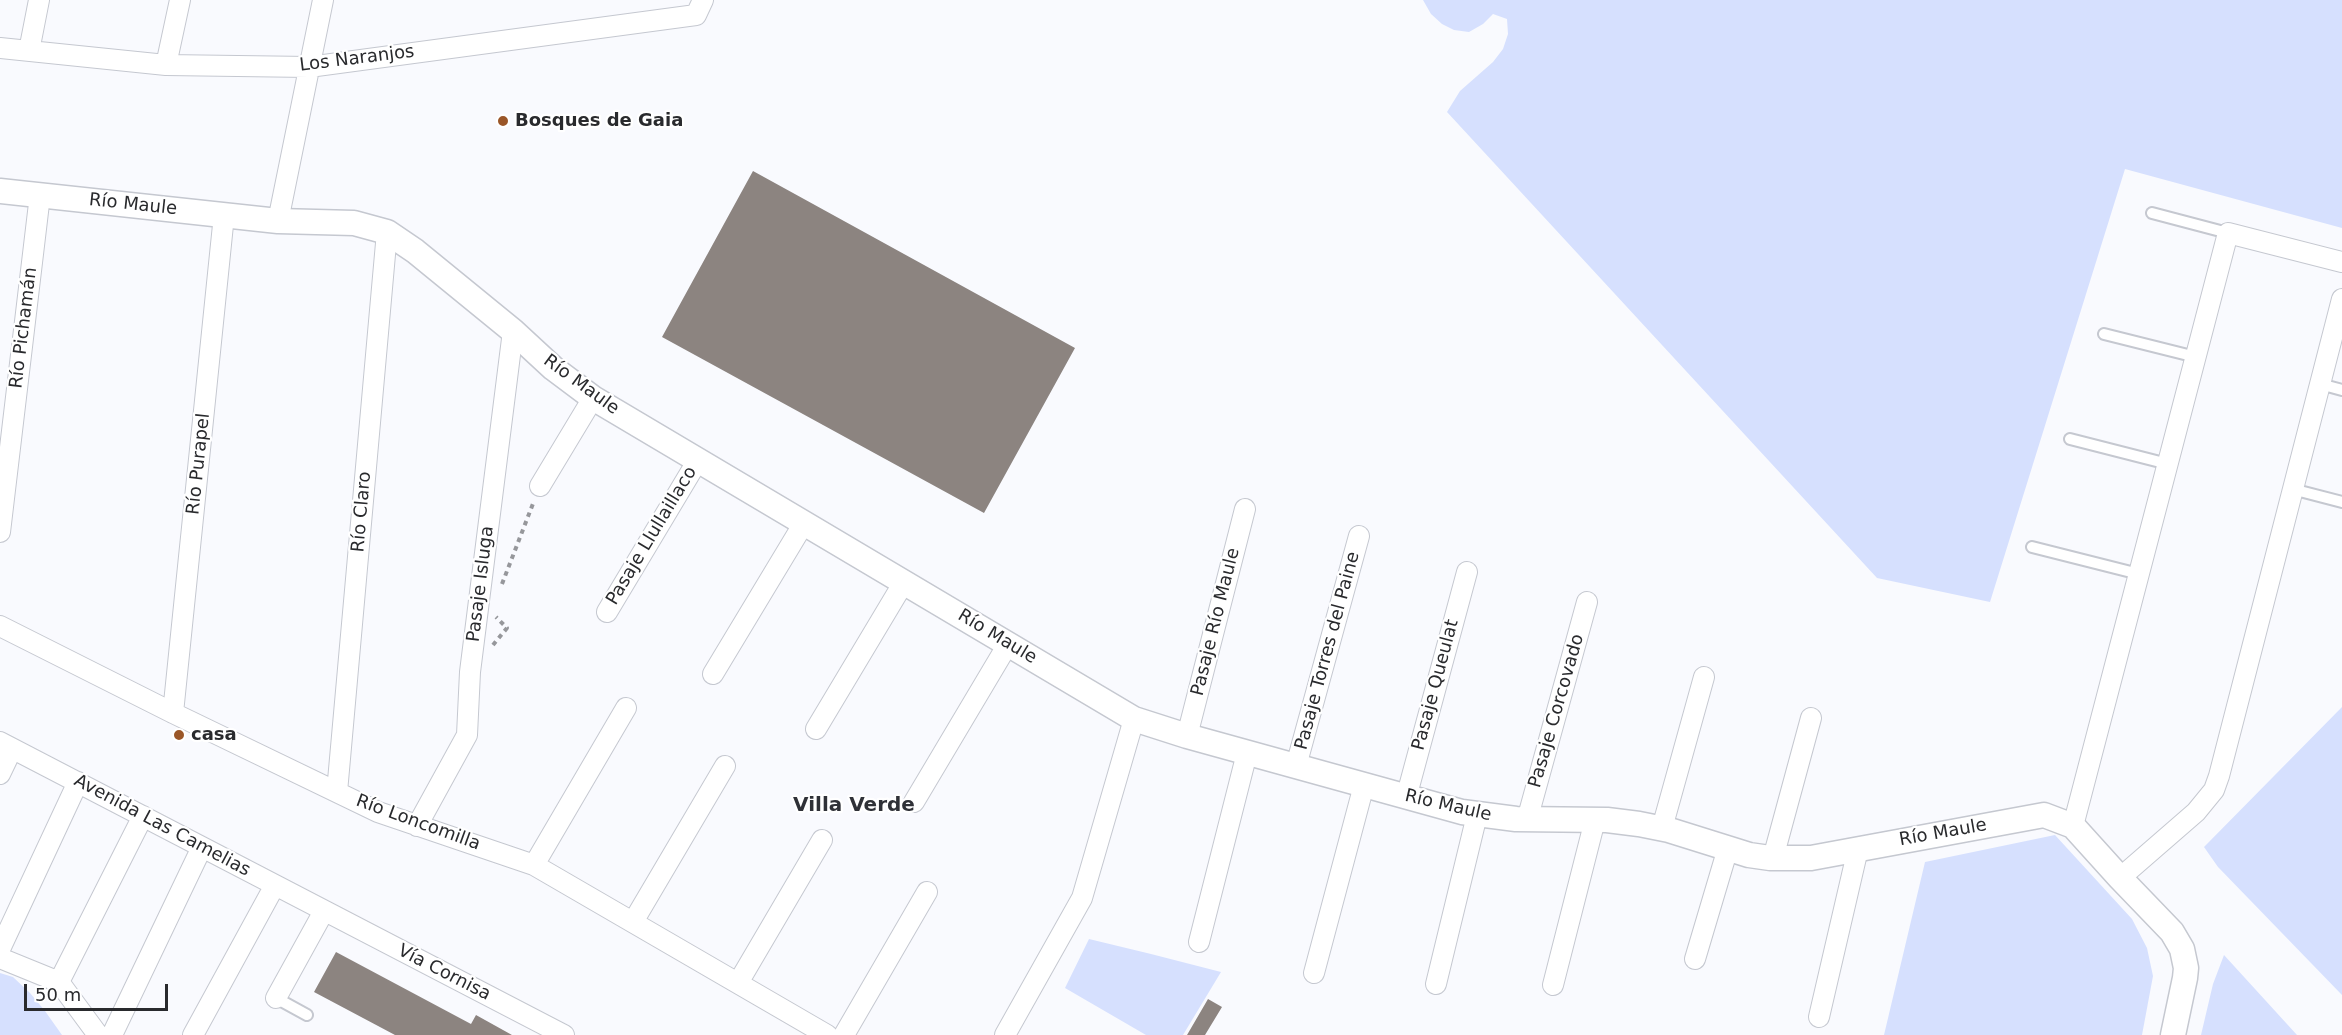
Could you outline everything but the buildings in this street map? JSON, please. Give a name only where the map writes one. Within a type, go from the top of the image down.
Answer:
[{"type":"street","points":[[29,51],[39,0]]},
{"type":"street","points":[[166,65],[180,0]]},
{"type":"street","points":[[278,221],[323,0]]},
{"type":"street","name":"Los Naranjos","points":[[0,48],[166,65],[309,67],[696,15],[703,0]]},
{"type":"street","name":"Río Maule","points":[[0,191],[278,221],[354,224],[387,232],[415,251],[513,331],[553,368],[593,398],[1134,719],[1187,736],[1406,798],[1477,815],[1527,820],[1596,820],[1662,828],[1749,855],[1773,858],[1811,858],[2043,815],[2073,826]]},
{"type":"street","name":"Río Pichamán","points":[[0,532],[40,195]]},
{"type":"street","name":"Río Purapel","points":[[173,713],[224,215]]},
{"type":"street","name":"Río Claro","points":[[338,792],[387,232]]},
{"type":"street","points":[[2173,1035],[2185,978],[2185,959],[2182,949],[2172,932],[2073,826],[2228,232],[2342,262]]},
{"type":"street","points":[[2120,878],[2196,812],[2214,790],[2224,760],[2342,299]]},
{"type":"street","name":"Pasaje Isluga","points":[[417,826],[467,735],[470,672],[513,331]]},
{"type":"street","points":[[540,486],[593,398]]},
{"type":"street","name":"Pasaje Llullaillaco","points":[[607,612],[698,460]]},
{"type":"street","name":"Pasaje Río Maule","points":[[1187,736],[1245,508]]},
{"type":"street","points":[[713,674],[804,523]]},
{"type":"street","name":"Pasaje Torres del Paine","points":[[1296,766],[1359,536]]},
{"type":"street","name":"Pasaje Queulat","points":[[1406,798],[1467,572]]},
{"type":"street","points":[[816,729],[904,582]]},
{"type":"street","name":"Pasaje Corcovado","points":[[1527,820],[1587,602]]},
{"type":"street","name":"Río Loncomilla","points":[[0,626],[378,812],[534,865],[827,1035]]},
{"type":"street","points":[[914,802],[1008,644]]},
{"type":"street","points":[[1662,828],[1704,677]]},
{"type":"street","points":[[534,865],[626,708]]},
{"type":"street","points":[[1773,858],[1811,718]]},
{"type":"street","points":[[1005,1035],[1082,898],[1134,719]]},
{"type":"street","points":[[0,774],[6,746]]},
{"type":"street","name":"Avenida Las Camelias","points":[[6,746],[324,911]]},
{"type":"street","points":[[1199,942],[1247,753]]},
{"type":"street","points":[[633,922],[725,766]]},
{"type":"street","points":[[0,949],[78,782]]},
{"type":"street","points":[[1314,973],[1364,785]]},
{"type":"street","points":[[1436,984],[1477,815]]},
{"type":"street","points":[[59,982],[143,816]]},
{"type":"street","points":[[1553,985],[1596,820]]},
{"type":"street","points":[[738,983],[822,840]]},
{"type":"street","points":[[112,1035],[202,847]]},
{"type":"street","points":[[1695,959],[1728,848]]},
{"type":"street","points":[[1819,1017],[1858,849]]},
{"type":"street","points":[[193,1035],[275,885]]},
{"type":"street","points":[[844,1035],[927,892]]},
{"type":"street","points":[[276,998],[324,911]]},
{"type":"street","name":"Vía Cornisa","points":[[324,911],[564,1035]]},
{"type":"street","points":[[0,958],[59,982],[98,1035]]},
{"type":"lane","points":[[2152,213],[2228,232]]},
{"type":"lane","points":[[2104,334],[2196,357]]},
{"type":"lane","points":[[2320,384],[2342,390]]},
{"type":"lane","points":[[2070,439],[2168,464]]},
{"type":"lane","points":[[2292,489],[2342,502]]},
{"type":"lane","points":[[2032,547],[2139,574]]},
{"type":"lane","points":[[276,998],[307,1015]]},
{"type":"path","points":[[501,586],[540,486]]},
{"type":"path","points":[[492,613],[507,628],[492,646]]},
{"type":"shaded area","points":[[1423,0],[2342,0],[2342,228],[2125,169],[1990,602],[1877,578],[1447,112],[1460,91],[1493,62],[1503,49],[1508,34],[1507,19],[1493,14],[1483,24],[1469,32],[1454,30],[1442,24],[1431,14]]},
{"type":"shaded area","points":[[2342,707],[2342,995],[2218,867],[2204,847]]},
{"type":"shaded area","points":[[2055,835],[2132,919],[2147,948],[2153,976],[2142,1035],[1884,1035],[1925,862]]},
{"type":"shaded area","points":[[1089,939],[1221,972],[1183,1035],[1146,1035],[1065,988]]},
{"type":"shaded area","points":[[2224,955],[2297,1035],[2201,1035],[2213,984]]},
{"type":"shaded area","points":[[0,973],[13,977],[30,993],[62,1035],[0,1035]]},
{"type":"place","name":"Bosques de Gaia","points":[[503,121]]},
{"type":"place","name":"casa","points":[[179,735]]},
{"type":"district","name":"Villa Verde","points":[[854,806]]}]
